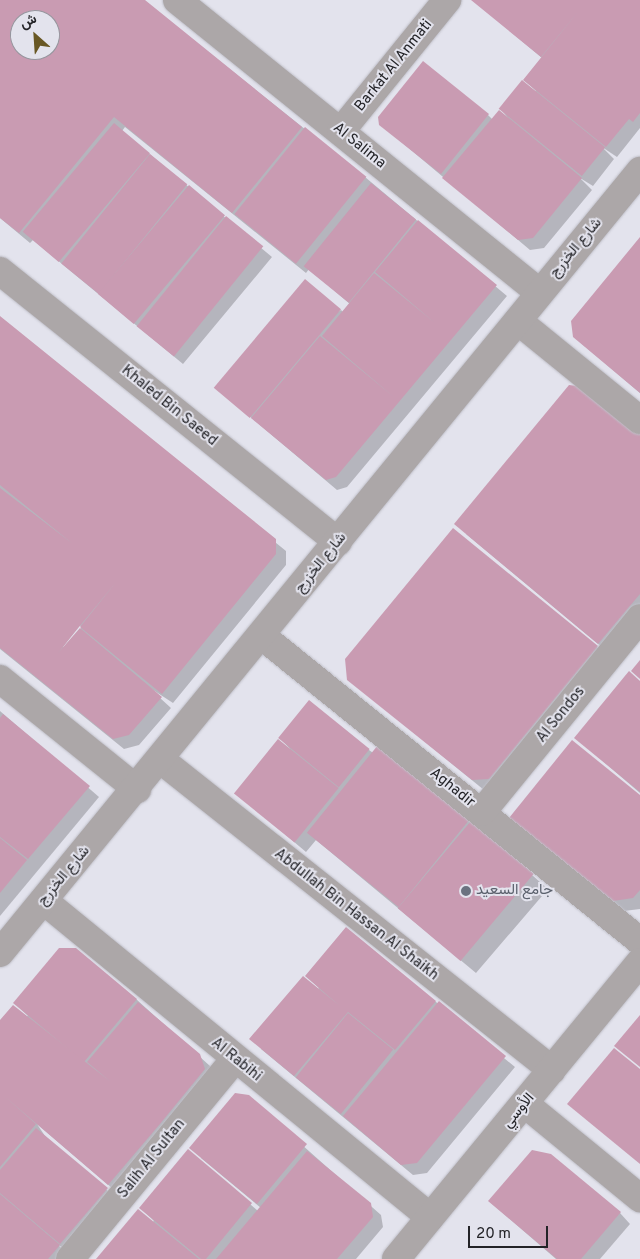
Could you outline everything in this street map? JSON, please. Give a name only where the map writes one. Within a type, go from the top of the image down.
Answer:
[{"type":"street","name":"Al Salima","points":[[177,0],[539,292]]},
{"type":"street","name":"Barkat Al Anmati","points":[[341,131],[448,0]]},
{"type":"street","name":"شارع الخزرج","points":[[0,953],[161,760],[518,321],[539,292],[637,180]]},
{"type":"street","name":"Khaled Bin Saeed","points":[[0,270],[338,542]]},
{"type":"street","points":[[518,321],[640,420]]},
{"type":"street","name":"Al Sondos","points":[[482,812],[640,618]]},
{"type":"street","name":"Aghadir","points":[[262,636],[640,941]]},
{"type":"street","points":[[0,679],[137,788]]},
{"type":"street","name":"Abdullah Bin Hassan Al Shaikh","points":[[161,760],[552,1070]]},
{"type":"street","name":"Al Rabihi","points":[[44,901],[430,1217]]},
{"type":"street","name":"الأوسي","points":[[396,1259],[640,962]]},
{"type":"street","name":"Salih Al Sultan","points":[[70,1259],[235,1059]]},
{"type":"street","points":[[525,1104],[640,1198]]},
{"type":"building","points":[[0,0],[145,0],[302,127],[232,213],[114,117],[19,233],[0,218]]},
{"type":"building","points":[[471,0],[640,0],[640,113],[633,122],[629,119],[606,147],[523,80],[581,8],[541,57]]},
{"type":"building","points":[[423,61],[489,114],[441,174],[379,125],[378,117]]},
{"type":"building","points":[[522,80],[605,147],[582,176],[499,109]]},
{"type":"building","points":[[499,110],[582,178],[533,238],[518,240],[442,178]]},
{"type":"building","points":[[114,123],[150,153],[59,262],[23,232]]},
{"type":"building","points":[[305,127],[366,177],[296,264],[235,214]]},
{"type":"building","points":[[150,154],[187,184],[99,294],[61,264]]},
{"type":"building","points":[[371,183],[416,220],[349,303],[304,266]]},
{"type":"building","points":[[189,185],[225,215],[134,324],[98,294]]},
{"type":"building","points":[[226,216],[263,246],[174,357],[137,326]]},
{"type":"building","points":[[418,220],[497,285],[336,477],[326,480],[251,418],[320,336],[395,398],[322,336],[374,273],[435,323],[375,272]]},
{"type":"building","points":[[640,237],[640,393],[573,337],[571,321]]},
{"type":"building","points":[[305,279],[341,309],[250,418],[214,388]]},
{"type":"building","points":[[0,316],[276,539],[276,554],[162,694],[80,627],[117,581],[58,653],[80,628],[162,697],[129,735],[113,739],[0,648],[0,488],[73,544],[0,485]]},
{"type":"building","points":[[569,385],[586,387],[640,431],[640,594],[598,644],[454,524]]},
{"type":"building","points":[[453,528],[598,646],[489,779],[472,780],[347,680],[345,659]]},
{"type":"building","points":[[640,660],[640,679],[631,671]]},
{"type":"building","points":[[629,671],[640,681],[640,792],[574,738]]},
{"type":"building","points":[[309,700],[370,749],[339,787],[278,738]]},
{"type":"building","points":[[3,714],[90,786],[28,859],[0,837],[0,718]]},
{"type":"building","points":[[278,739],[339,788],[295,842],[234,793]]},
{"type":"building","points":[[572,740],[640,795],[640,890],[633,898],[613,901],[509,818]]},
{"type":"building","points":[[378,745],[470,819],[399,907],[307,833]]},
{"type":"building","name":"جامع السعيد","points":[[471,821],[534,874],[461,961],[398,908]]},
{"type":"building","points":[[0,838],[27,860],[0,893]]},
{"type":"building","points":[[346,927],[436,1001],[395,1050],[348,1012],[294,1076],[249,1039],[303,976],[340,1006],[305,976]]},
{"type":"building","points":[[59,948],[76,948],[137,999],[84,1062],[13,1003]]},
{"type":"building","points":[[439,1001],[506,1056],[417,1163],[401,1165],[343,1116]]},
{"type":"building","points":[[138,1002],[200,1054],[205,1069],[160,1124],[108,1185],[3,1095],[36,1124],[0,1167],[0,1020],[13,1005],[111,1082],[87,1062]]},
{"type":"building","points":[[348,1013],[393,1050],[341,1114],[296,1078]]},
{"type":"building","points":[[640,1015],[640,1067],[614,1046]]},
{"type":"building","points":[[614,1048],[640,1069],[640,1164],[567,1104]]},
{"type":"building","points":[[235,1093],[249,1095],[307,1144],[257,1204],[189,1148]]},
{"type":"building","points":[[36,1128],[108,1188],[60,1244],[0,1193],[0,1170]]},
{"type":"building","points":[[188,1149],[252,1203],[206,1259],[201,1259],[139,1208]]},
{"type":"building","points":[[532,1150],[551,1154],[621,1212],[581,1259],[557,1259],[488,1201]]},
{"type":"building","points":[[307,1151],[371,1203],[373,1217],[337,1259],[216,1259]]},
{"type":"building","points":[[0,1194],[60,1245],[48,1259],[0,1259]]},
{"type":"building","points":[[138,1209],[199,1259],[96,1259]]},
{"type":"place","name":"جامع السعيد","points":[[466,891]]}]
